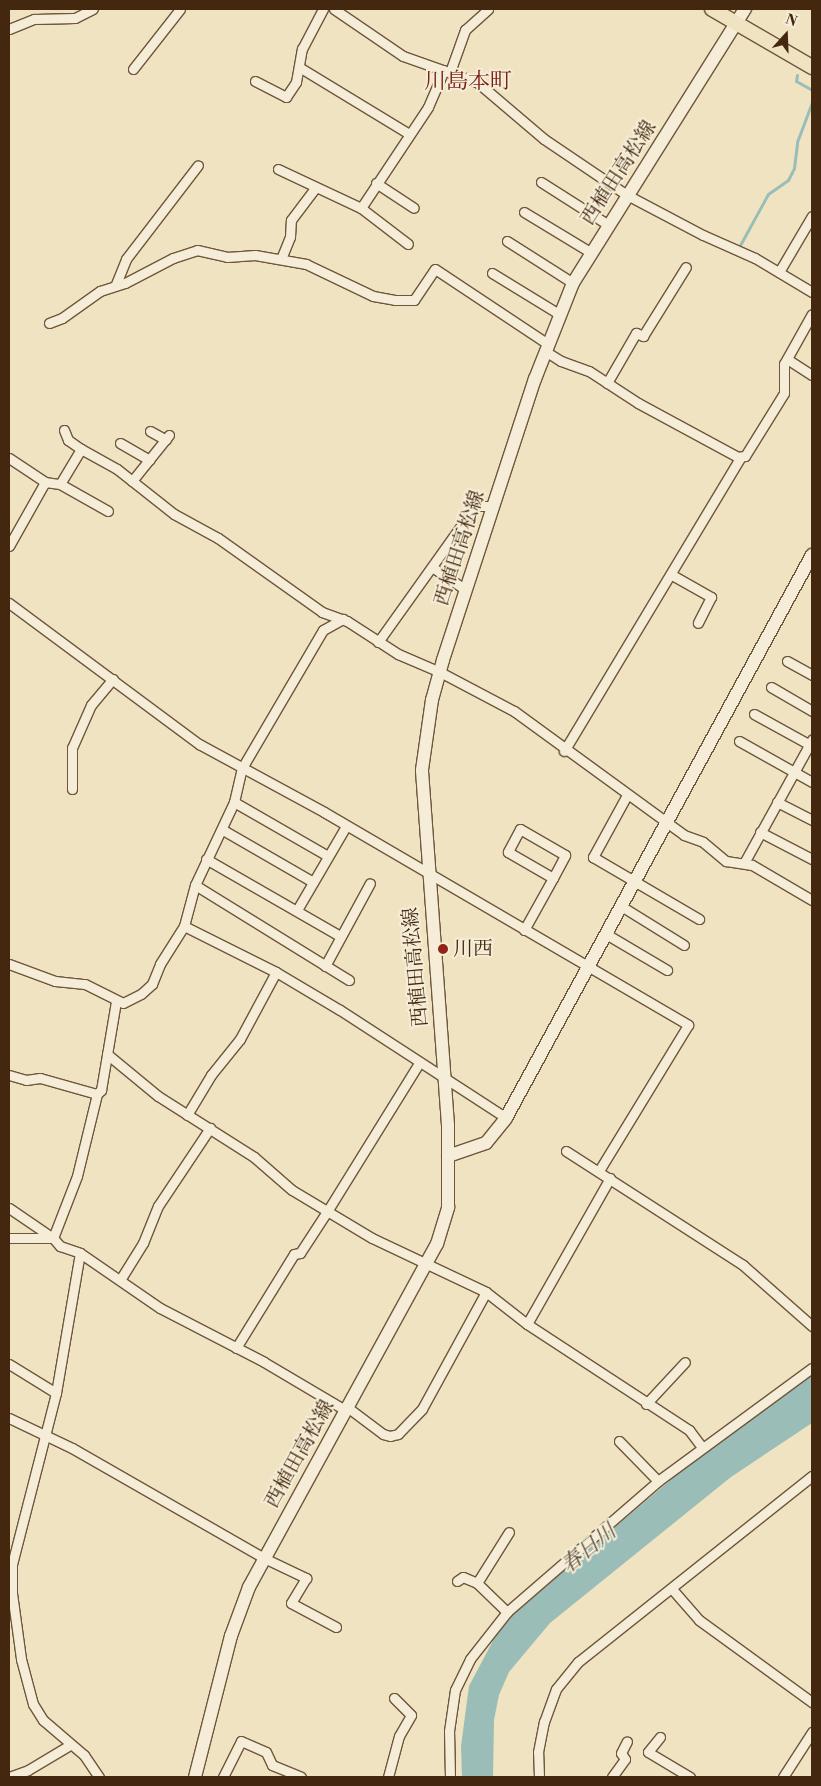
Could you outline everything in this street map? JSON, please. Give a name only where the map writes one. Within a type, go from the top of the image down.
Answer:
[{"type":"main road","points":[[712,9],[812,66]]},
{"type":"main road","name":"西植田高松線","points":[[195,1777],[231,1636],[249,1587],[437,1244],[448,1207],[448,1156],[444,1081],[422,770],[425,736],[440,672],[546,348],[573,282],[590,252],[738,24],[745,9]]},
{"type":"main road","points":[[448,1156],[486,1144],[506,1118],[812,555]]},
{"type":"street","points":[[9,29],[34,19],[75,18],[93,9]]},
{"type":"street","points":[[133,69],[180,9]]},
{"type":"street","points":[[255,81],[286,97],[296,82],[302,49],[323,9]]},
{"type":"street","points":[[334,9],[404,56],[477,82],[544,139],[627,195],[779,272],[812,292]]},
{"type":"street","points":[[361,208],[428,107],[447,71],[465,30],[488,9]]},
{"type":"street","points":[[299,67],[409,134]]},
{"type":"street","points":[[116,284],[126,259],[198,165]]},
{"type":"street","points":[[278,169],[361,208],[408,244]]},
{"type":"street","points":[[541,182],[608,224]]},
{"type":"street","points":[[376,183],[414,208]]},
{"type":"street","points":[[281,259],[290,237],[292,220],[316,187]]},
{"type":"street","points":[[524,212],[590,252]]},
{"type":"street","points":[[779,272],[812,216]]},
{"type":"street","points":[[507,241],[573,282]]},
{"type":"street","points":[[49,323],[116,284],[125,284],[173,258],[197,250],[227,257],[254,255],[306,264],[367,294],[395,300],[414,300],[435,269],[546,348],[638,403],[741,457]]},
{"type":"street","points":[[607,383],[636,333],[643,336],[686,267]]},
{"type":"street","points":[[492,274],[559,314]]},
{"type":"street","points":[[564,750],[672,575],[741,457],[745,456],[784,393],[787,359],[812,314]]},
{"type":"street","points":[[787,359],[812,375]]},
{"type":"street","points":[[64,430],[68,440],[132,481],[174,514],[218,538],[322,612],[343,619],[378,642],[514,711],[564,750],[684,835],[703,842],[719,857],[744,863],[812,900]]},
{"type":"street","points":[[132,481],[168,438],[150,431]]},
{"type":"street","points":[[120,443],[149,460]]},
{"type":"street","points":[[60,484],[81,449]]},
{"type":"street","points":[[9,458],[45,482],[60,484],[108,511]]},
{"type":"street","points":[[9,546],[45,482]]},
{"type":"street","points":[[378,642],[475,506],[493,506]]},
{"type":"street","points":[[432,567],[466,590]]},
{"type":"street","points":[[672,575],[711,597],[698,623]]},
{"type":"street","points":[[9,603],[113,679],[172,726],[524,930],[589,964],[688,1025],[599,1171]]},
{"type":"street","points":[[322,612],[323,630]]},
{"type":"street","points":[[9,964],[55,981],[85,984],[116,1002],[123,1003],[141,994],[152,984],[160,964],[184,926],[195,885],[206,859],[223,830],[234,802],[242,768],[323,630],[343,619]]},
{"type":"street","points":[[787,661],[812,675]]},
{"type":"street","points":[[72,789],[72,748],[91,705],[113,679]]},
{"type":"street","points":[[770,688],[812,711]]},
{"type":"street","points":[[744,863],[793,772],[811,744],[754,714]]},
{"type":"street","points":[[739,741],[812,782]]},
{"type":"street","points":[[627,795],[593,858],[699,919]]},
{"type":"street","points":[[234,802],[328,856]]},
{"type":"street","points":[[777,802],[812,820]]},
{"type":"street","points":[[297,910],[346,826]]},
{"type":"street","points":[[524,930],[565,855],[520,829],[508,852],[552,878]]},
{"type":"street","points":[[223,830],[313,882]]},
{"type":"street","points":[[760,832],[812,859]]},
{"type":"street","points":[[206,859],[340,936]]},
{"type":"street","points":[[326,966],[340,936],[370,883]]},
{"type":"street","points":[[195,885],[349,980]]},
{"type":"street","points":[[621,906],[684,945]]},
{"type":"street","points":[[184,926],[276,972],[340,1010],[444,1081],[506,1118]]},
{"type":"street","points":[[606,934],[667,970]]},
{"type":"street","points":[[188,1114],[211,1075],[240,1039],[276,972]]},
{"type":"street","points":[[53,1238],[77,1176],[97,1094],[101,1090],[116,1002]]},
{"type":"street","points":[[108,1054],[158,1096],[254,1157],[292,1190],[328,1210],[351,1226],[426,1265],[486,1292],[527,1324],[646,1404],[689,1430],[702,1447]]},
{"type":"street","points":[[236,1348],[294,1254],[300,1253],[328,1210],[418,1063]]},
{"type":"street","points":[[9,1075],[26,1080],[40,1078],[97,1094]]},
{"type":"street","points":[[120,1280],[142,1243],[158,1206],[210,1128]]},
{"type":"street","points":[[566,1152],[610,1178],[743,1265],[812,1326]]},
{"type":"street","points":[[527,1324],[610,1178]]},
{"type":"street","points":[[9,1208],[53,1238],[60,1246],[80,1253],[160,1308],[346,1409],[383,1434],[398,1434],[422,1409],[435,1389],[486,1292]]},
{"type":"street","points":[[9,1238],[53,1238]]},
{"type":"street","points":[[80,1253],[56,1393],[43,1435],[12,1564],[12,1622],[33,1704],[43,1720],[84,1755],[99,1777]]},
{"type":"street","points":[[646,1404],[685,1362]]},
{"type":"street","points":[[9,1364],[56,1393]]},
{"type":"street","points":[[450,1777],[449,1731],[455,1690],[470,1659],[507,1612],[658,1480],[812,1368]]},
{"type":"street","points":[[9,1418],[264,1558],[306,1578],[291,1603],[336,1627]]},
{"type":"street","points":[[619,1441],[658,1480]]},
{"type":"street","points":[[539,1777],[538,1752],[544,1722],[556,1690],[592,1650],[812,1476]]},
{"type":"street","points":[[476,1583],[508,1532]]},
{"type":"street","points":[[457,1581],[463,1577],[476,1583],[507,1612]]},
{"type":"street","points":[[672,1588],[699,1620],[812,1702]]},
{"type":"street","points":[[388,1777],[399,1736],[411,1715],[394,1698]]},
{"type":"street","points":[[782,1777],[812,1732]]},
{"type":"street","points":[[660,1737],[648,1752],[690,1777]]},
{"type":"street","points":[[612,1777],[625,1758],[621,1753],[627,1741]]},
{"type":"street","points":[[223,1777],[241,1742],[266,1752],[272,1765],[287,1775],[301,1777]]},
{"type":"street","points":[[9,1777],[28,1770],[70,1745]]},
{"type":"water","points":[[812,1375],[812,1423],[731,1477],[550,1623],[509,1672],[499,1695],[494,1720],[493,1777],[462,1777],[461,1746],[469,1686],[496,1635],[515,1612],[727,1432]]},
{"type":"waterway","points":[[797,75],[796,81],[812,90]]},
{"type":"waterway","points":[[739,247],[768,194],[788,180],[794,168],[797,142],[812,102]]},
{"type":"place","name":"川西","points":[[443,949]]},
{"type":"district","name":"川島本町","points":[[468,82]]},
{"type":"water label","name":"春日川","points":[[589,1549]]}]
